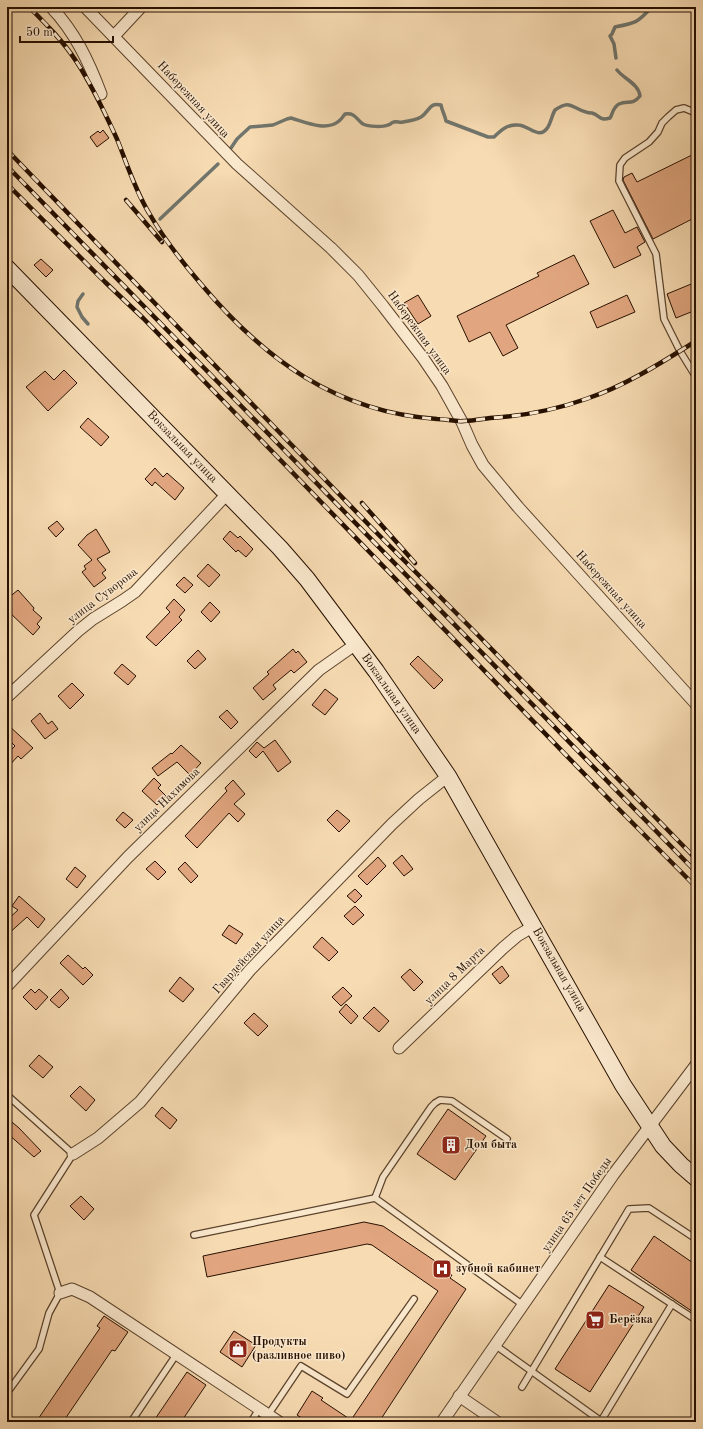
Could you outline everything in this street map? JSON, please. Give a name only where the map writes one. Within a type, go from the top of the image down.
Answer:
[{"type":"main road","name":"Вокзальная улица","points":[[7,268],[284,553],[307,579],[399,703],[448,776],[623,1085],[663,1146],[696,1178]]},
{"type":"street","points":[[51,7],[79,44],[89,63],[101,94]]},
{"type":"street","name":"Набережная улица","points":[[85,7],[236,164],[358,275],[383,306],[442,386],[483,465],[500,486],[696,704]]},
{"type":"street","points":[[114,36],[142,7]]},
{"type":"street","name":"улица Суворова","points":[[7,697],[78,631],[93,619],[134,592],[227,494]]},
{"type":"street","name":"улица Нахимова","points":[[7,986],[139,846],[319,670],[356,644]]},
{"type":"street","name":"Гвардейская улица","points":[[73,1154],[98,1138],[140,1102],[250,970],[392,824],[419,799],[448,776]]},
{"type":"street","name":"улица 8 Марта","points":[[399,1048],[503,948],[517,936],[534,926]]},
{"type":"street","name":"улица 65 лет Победы","points":[[442,1422],[613,1175],[696,1065]]},
{"type":"street","points":[[60,1293],[72,1289],[90,1297],[279,1422]]},
{"type":"street","points":[[460,1396],[497,1422]]},
{"type":"lane","points":[[696,113],[684,108],[676,110],[668,117],[649,142],[624,158],[620,165],[619,181],[656,254],[664,319],[680,351],[696,377]]},
{"type":"lane","points":[[7,1095],[73,1154],[34,1215],[60,1293],[49,1313],[39,1349],[7,1394]]},
{"type":"lane","points":[[375,1198],[384,1177],[431,1107],[440,1100],[452,1101],[507,1139]]},
{"type":"lane","points":[[194,1235],[375,1198],[523,1305]]},
{"type":"lane","points":[[522,1387],[629,1209],[650,1208],[696,1239]]},
{"type":"lane","points":[[600,1257],[696,1320]]},
{"type":"lane","points":[[251,1422],[264,1412],[301,1366],[347,1394],[414,1299]]},
{"type":"lane","points":[[495,1345],[601,1421],[672,1304]]},
{"type":"lane","points":[[131,1422],[176,1355]]},
{"type":"building","points":[[103,130],[109,138],[97,147],[90,137],[98,131],[100,133]]},
{"type":"building","points":[[696,153],[696,217],[653,239],[623,180],[624,177],[632,173],[637,182]]},
{"type":"building","points":[[613,210],[625,233],[637,227],[645,242],[637,247],[641,255],[614,268],[590,221]]},
{"type":"building","points":[[574,255],[589,284],[506,325],[518,348],[503,356],[490,332],[469,342],[457,316],[539,276],[537,273]]},
{"type":"building","points":[[41,259],[53,270],[46,277],[34,265]]},
{"type":"building","points":[[696,282],[696,310],[676,318],[667,294]]},
{"type":"building","points":[[418,295],[431,316],[418,324],[404,303]]},
{"type":"building","points":[[627,295],[635,312],[597,328],[590,312]]},
{"type":"building","points":[[64,370],[77,383],[48,411],[26,387],[45,371],[54,380]]},
{"type":"building","points":[[88,418],[109,437],[101,446],[80,427]]},
{"type":"building","points":[[155,468],[163,477],[167,473],[184,488],[175,500],[155,482],[152,486],[145,479]]},
{"type":"building","points":[[57,521],[64,529],[56,537],[48,528]]},
{"type":"building","points":[[96,529],[110,552],[97,559],[106,570],[102,573],[106,578],[94,587],[82,572],[86,569],[84,566],[92,560],[78,545],[87,535]]},
{"type":"building","points":[[230,531],[238,538],[240,536],[253,549],[246,557],[238,550],[236,552],[223,539]]},
{"type":"building","points":[[208,564],[220,575],[209,587],[197,576]]},
{"type":"building","points":[[184,577],[193,585],[185,593],[176,585]]},
{"type":"building","points":[[18,590],[34,608],[33,610],[42,618],[37,624],[40,627],[33,635],[7,610],[7,599]]},
{"type":"building","points":[[174,599],[185,610],[179,617],[182,620],[156,646],[146,637],[170,612],[166,608]]},
{"type":"building","points":[[210,602],[220,612],[211,622],[201,612]]},
{"type":"building","points":[[293,649],[296,653],[298,651],[307,662],[294,673],[291,670],[273,685],[276,689],[263,700],[253,688],[269,674],[267,672]]},
{"type":"building","points":[[198,650],[206,659],[195,669],[187,661]]},
{"type":"building","points":[[418,656],[443,680],[434,689],[410,664]]},
{"type":"building","points":[[122,664],[136,676],[128,685],[114,673]]},
{"type":"building","points":[[72,683],[84,695],[70,709],[58,696]]},
{"type":"building","points":[[325,689],[338,699],[325,715],[312,705]]},
{"type":"building","points":[[227,710],[238,722],[231,729],[219,717]]},
{"type":"building","points":[[40,713],[48,724],[52,721],[58,729],[45,739],[31,721]]},
{"type":"building","points":[[7,724],[33,748],[21,759],[18,756],[7,768],[7,754],[15,746],[7,738]]},
{"type":"building","points":[[275,740],[291,762],[278,772],[263,751],[256,758],[249,751],[257,742],[264,748]]},
{"type":"building","points":[[181,745],[201,763],[190,775],[177,762],[158,776],[152,768],[171,753],[172,754]]},
{"type":"building","points":[[154,778],[161,785],[158,788],[166,796],[157,805],[142,791]]},
{"type":"building","points":[[233,780],[245,794],[234,804],[245,814],[238,822],[229,813],[197,848],[185,836],[227,791],[225,788]]},
{"type":"building","points":[[337,810],[350,821],[339,832],[327,820]]},
{"type":"building","points":[[123,812],[133,820],[125,828],[116,820]]},
{"type":"building","points":[[402,855],[413,869],[404,876],[393,863]]},
{"type":"building","points":[[378,857],[386,866],[367,885],[358,876]]},
{"type":"building","points":[[155,861],[166,872],[158,880],[146,869]]},
{"type":"building","points":[[185,862],[198,876],[191,883],[178,869]]},
{"type":"building","points":[[75,867],[86,876],[77,888],[66,879]]},
{"type":"building","points":[[355,889],[362,896],[355,903],[347,896]]},
{"type":"building","points":[[19,896],[45,919],[38,928],[27,917],[7,935],[7,920],[18,910],[12,906]]},
{"type":"building","points":[[355,906],[364,915],[353,925],[344,916]]},
{"type":"building","points":[[229,925],[243,934],[236,944],[222,935]]},
{"type":"building","points":[[322,937],[338,952],[329,961],[313,947]]},
{"type":"building","points":[[68,955],[83,969],[85,967],[93,975],[83,985],[60,963]]},
{"type":"building","points":[[502,966],[509,976],[500,984],[492,974]]},
{"type":"building","points":[[410,969],[423,982],[414,991],[401,977]]},
{"type":"building","points":[[180,977],[194,989],[183,1002],[169,991]]},
{"type":"building","points":[[343,987],[352,996],[341,1006],[332,997]]},
{"type":"building","points":[[31,989],[35,993],[39,989],[48,997],[36,1010],[23,997]]},
{"type":"building","points":[[61,989],[69,998],[59,1008],[50,1000]]},
{"type":"building","points":[[346,1004],[358,1016],[351,1024],[339,1012]]},
{"type":"building","points":[[374,1007],[389,1021],[379,1032],[363,1018]]},
{"type":"building","points":[[254,1013],[268,1026],[258,1036],[244,1023]]},
{"type":"building","points":[[39,1055],[53,1067],[43,1078],[29,1066]]},
{"type":"building","points":[[80,1086],[95,1100],[86,1111],[70,1096]]},
{"type":"building","points":[[162,1107],[177,1120],[170,1129],[155,1116]]},
{"type":"building","name":"Дом быта","points":[[448,1109],[486,1136],[455,1180],[417,1154]]},
{"type":"building","points":[[7,1118],[41,1151],[34,1157],[7,1133]]},
{"type":"building","points":[[81,1196],[94,1209],[84,1220],[70,1206]]},
{"type":"building","points":[[364,1222],[383,1226],[444,1267],[442,1269],[452,1275],[450,1278],[466,1289],[379,1422],[308,1422],[297,1415],[312,1391],[323,1398],[321,1400],[351,1420],[438,1291],[372,1245],[367,1244],[207,1277],[203,1256]]},
{"type":"building","points":[[654,1236],[696,1265],[696,1314],[631,1270]]},
{"type":"building","points":[[609,1285],[644,1307],[590,1392],[555,1369]]},
{"type":"building","points":[[104,1316],[128,1332],[115,1351],[112,1350],[63,1422],[36,1422],[100,1328],[97,1326]]},
{"type":"building","name":"Продукты (разливное пиво)","points":[[234,1331],[256,1345],[242,1367],[220,1352]]},
{"type":"building","points":[[187,1372],[206,1385],[181,1422],[153,1422]]},
{"type":"waterway","points":[[616,58],[614,44],[610,36],[615,27],[636,22],[652,7]]},
{"type":"waterway","points":[[231,148],[237,139],[250,127],[273,125],[291,118],[309,124],[328,126],[340,120],[345,114],[351,114],[363,124],[383,126],[395,122],[417,119],[424,115],[432,106],[437,104],[441,105],[446,121],[488,137],[494,137],[499,132],[511,125],[522,126],[537,133],[541,133],[548,127],[555,110],[564,105],[571,105],[588,113],[595,114],[602,119],[606,119],[610,118],[614,108],[617,105],[635,101],[640,96],[637,88],[617,70]]},
{"type":"waterway","points":[[160,219],[218,164]]},
{"type":"waterway","points":[[83,294],[78,301],[77,307],[82,317],[88,324]]},
{"type":"railway","points":[[29,7],[60,40],[82,70],[117,139],[135,186],[144,204],[155,223],[180,259],[225,311],[251,336],[277,358],[305,377],[335,393],[367,406],[400,414],[437,419],[467,421],[515,416],[574,403],[615,388],[656,366],[696,341]]},
{"type":"railway","points":[[7,150],[368,524],[696,859]]},
{"type":"railway","points":[[7,166],[696,872]]},
{"type":"railway","points":[[7,184],[143,318],[594,784],[696,887]]},
{"type":"railway","points":[[126,200],[162,242]]},
{"type":"railway","points":[[362,503],[415,563]]},
{"type":"place","name":"Дом быта","points":[[451,1145]]},
{"type":"place","name":"зубной кабинет","points":[[442,1269]]},
{"type":"place","name":"Берёзка","points":[[595,1320]]},
{"type":"place","name":"Продукты (разливное пиво)","points":[[238,1349]]}]
